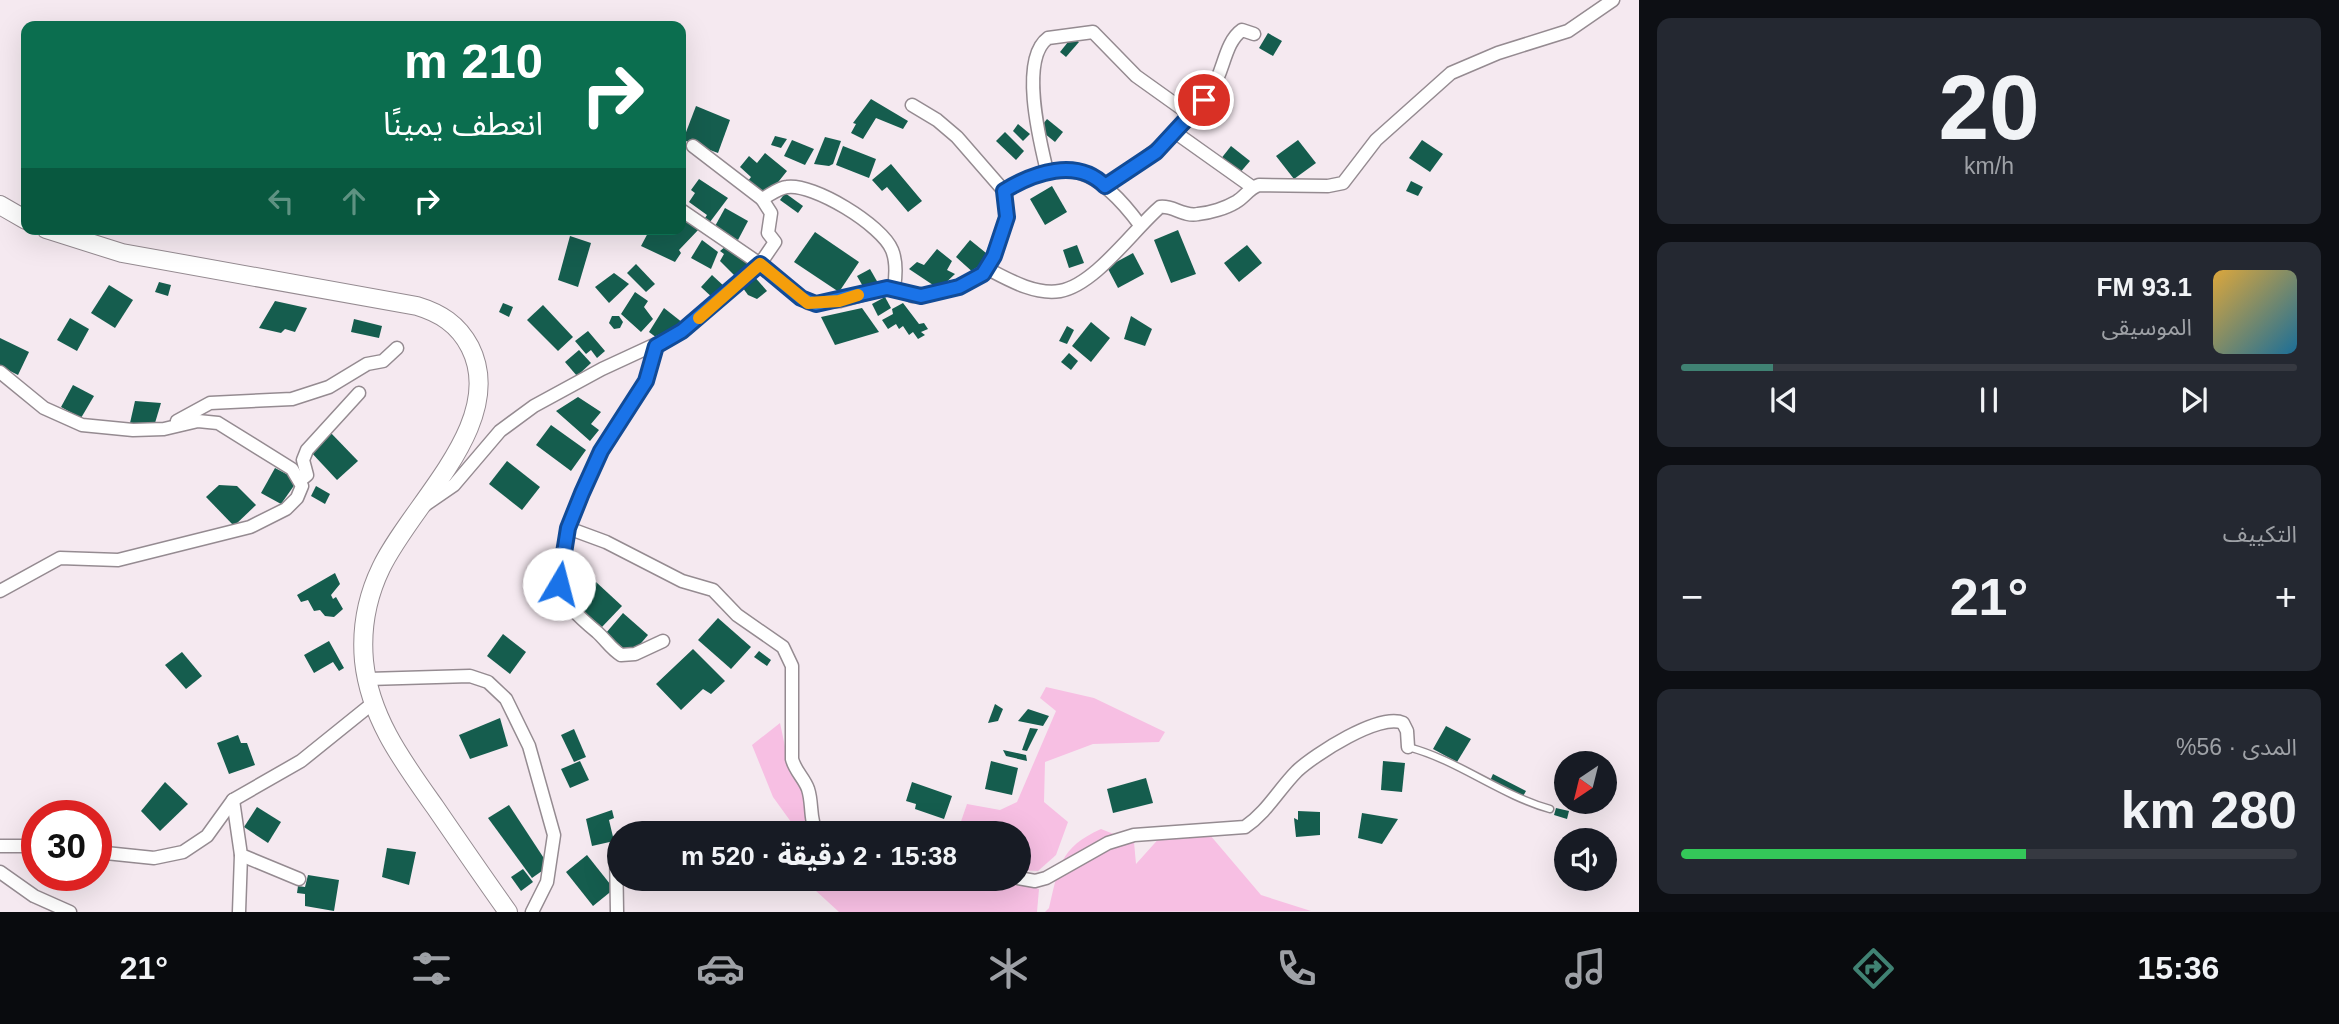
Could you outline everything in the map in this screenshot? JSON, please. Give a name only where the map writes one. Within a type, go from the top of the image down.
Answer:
[{"type":"main road","points":[[0,205],[21,216]]},
{"type":"main road","points":[[65,235],[122,253],[417,306],[445,318],[466,339],[480,380],[480,397],[468,430],[382,565],[369,599],[364,638],[373,703],[397,752],[508,912]]},
{"type":"street","points":[[1176,133],[1252,187],[1343,183],[1376,140],[1451,73],[1568,31],[1613,0]]},
{"type":"street","points":[[1105,186],[1151,157],[1176,133],[1192,116],[1221,72],[1234,37],[1242,30],[1254,34]]},
{"type":"street","points":[[1047,171],[1034,89],[1040,47],[1048,38],[1093,32],[1136,76],[1192,116]]},
{"type":"street","points":[[686,213],[760,264],[801,298],[816,304],[894,288],[912,296],[959,287],[988,269],[1007,217],[1004,191],[957,137],[937,120],[912,106]]},
{"type":"street","points":[[416,511],[454,485],[500,431],[534,406],[601,369],[656,346],[682,331],[760,264],[775,242],[768,233],[771,213],[762,199],[693,146]]},
{"type":"street","points":[[1004,191],[1034,174],[1047,171],[1081,173],[1097,178],[1140,225]]},
{"type":"street","points":[[762,199],[779,189],[798,187],[829,199],[865,222],[888,242],[893,252],[894,288]]},
{"type":"street","points":[[988,269],[1033,289],[1062,291],[1089,275],[1160,207],[1168,207],[1184,215],[1199,214],[1240,200],[1252,187]]},
{"type":"street","points":[[656,346],[646,381],[601,451],[568,528],[558,579],[571,611],[621,655],[635,654],[663,641]]},
{"type":"street","points":[[164,429],[210,403],[292,398],[329,387],[367,364],[383,361],[397,348]]},
{"type":"street","points":[[0,372],[44,408],[71,422],[106,430],[164,429],[198,421],[218,423],[285,463],[301,480]]},
{"type":"street","points":[[0,591],[60,558],[118,560],[250,527],[293,503],[300,493],[301,480],[307,475],[303,460],[307,450],[359,393]]},
{"type":"street","points":[[568,528],[606,542],[682,580],[713,590],[737,615],[788,652],[793,666],[794,689],[792,759],[794,768],[807,786],[812,821]]},
{"type":"street","points":[[368,679],[470,676],[488,682],[506,699],[529,746],[554,835],[547,882],[532,912]]},
{"type":"street","points":[[112,854],[153,858],[183,852],[207,836],[233,800],[301,761],[373,703]]},
{"type":"street","points":[[1031,880],[1046,878],[1108,844],[1134,835],[1245,827],[1307,764],[1355,733],[1381,722],[1395,720],[1403,723],[1407,730],[1408,747]]},
{"type":"street","points":[[233,800],[241,855],[239,912]]},
{"type":"street","points":[[0,847],[21,846]]},
{"type":"street","points":[[241,855],[299,879]]},
{"type":"street","points":[[0,872],[24,891],[71,912]]},
{"type":"street","points":[[617,891],[617,912]]},
{"type":"lane","points":[[1408,747],[1424,751],[1505,793],[1550,809]]},
{"type":"shaded area","points":[[1046,687],[1094,698],[1165,732],[1159,742],[1093,744],[1045,762],[1044,802],[1068,822],[1056,855],[1038,871],[1031,871],[1031,821],[961,821],[967,804],[1000,810],[1017,802],[1056,711],[1040,698]]},
{"type":"shaded area","points":[[780,723],[789,765],[808,803],[812,821],[790,821],[773,797],[752,745]]},
{"type":"shaded area","points":[[1101,829],[1134,842],[1136,864],[1162,835],[1210,835],[1261,895],[1311,911],[1045,912],[1049,908],[1063,860],[1077,844]]},
{"type":"shaded area","points":[[1031,886],[1039,889],[1037,912],[839,912],[816,891],[1031,891]]},
{"type":"building","points":[[1268,33],[1282,41],[1273,56],[1259,48]]},
{"type":"building","points":[[1072,37],[1079,42],[1066,57],[1060,52]]},
{"type":"building","points":[[871,99],[908,121],[903,129],[876,118],[863,139],[851,133],[856,124],[853,123]]},
{"type":"building","points":[[1209,102],[1223,114],[1211,128],[1198,116]]},
{"type":"building","points":[[696,106],[730,120],[718,153],[686,141],[686,132]]},
{"type":"building","points":[[1047,119],[1063,132],[1055,142],[1039,129]]},
{"type":"building","points":[[1018,124],[1030,134],[1023,141],[1013,131]]},
{"type":"building","points":[[1005,132],[1024,151],[1016,160],[996,141]]},
{"type":"building","points":[[775,136],[787,139],[781,148],[771,145]]},
{"type":"building","points":[[825,137],[841,141],[833,164],[829,166],[814,164]]},
{"type":"building","points":[[792,140],[814,149],[805,165],[784,156]]},
{"type":"building","points":[[1298,140],[1316,163],[1294,179],[1276,156]]},
{"type":"building","points":[[1422,140],[1443,154],[1430,172],[1409,158]]},
{"type":"building","points":[[843,146],[876,159],[869,178],[836,165]]},
{"type":"building","points":[[1231,146],[1250,161],[1238,175],[1220,160]]},
{"type":"building","points":[[765,153],[787,171],[767,196],[748,181],[751,177],[740,167],[749,156],[757,163]]},
{"type":"building","points":[[891,164],[922,201],[908,212],[887,187],[882,191],[872,180]]},
{"type":"building","points":[[699,179],[728,198],[710,222],[705,218],[707,215],[689,202],[695,193],[691,190]]},
{"type":"building","points":[[1411,181],[1423,187],[1418,196],[1406,191]]},
{"type":"building","points":[[1052,186],[1067,212],[1045,225],[1030,199]]},
{"type":"building","points":[[785,193],[803,206],[798,213],[780,200]]},
{"type":"building","points":[[725,208],[748,221],[738,240],[714,228]]},
{"type":"building","points":[[686,220],[700,228],[679,250],[681,253],[675,262],[641,246],[647,235],[686,235]]},
{"type":"building","points":[[1178,230],[1196,274],[1171,283],[1154,240]]},
{"type":"building","points":[[815,232],[859,262],[839,292],[794,262]]},
{"type":"building","points":[[570,236],[591,243],[578,287],[558,280]]},
{"type":"building","points":[[702,240],[718,252],[711,269],[691,258]]},
{"type":"building","points":[[970,240],[991,257],[976,275],[956,257]]},
{"type":"building","points":[[1077,245],[1084,263],[1069,268],[1063,250]]},
{"type":"building","points":[[1247,245],[1262,263],[1239,282],[1224,263]]},
{"type":"building","points":[[726,246],[751,265],[737,278],[720,261],[724,254],[720,251]]},
{"type":"building","points":[[937,249],[952,261],[947,270],[955,274],[939,289],[909,269],[917,262],[924,265]]},
{"type":"building","points":[[1133,253],[1144,274],[1118,288],[1107,267]]},
{"type":"building","points":[[636,264],[655,284],[646,292],[627,273]]},
{"type":"building","points":[[870,269],[878,283],[865,290],[857,276]]},
{"type":"building","points":[[614,273],[629,284],[609,303],[595,287]]},
{"type":"building","points":[[752,274],[767,291],[757,299],[748,295],[740,284]]},
{"type":"building","points":[[712,275],[726,288],[715,300],[701,287]]},
{"type":"building","points":[[159,282],[171,285],[168,296],[155,292]]},
{"type":"building","points":[[109,285],[133,300],[115,328],[91,313]]},
{"type":"building","points":[[635,292],[648,301],[644,307],[653,319],[641,332],[621,314]]},
{"type":"building","points":[[885,297],[891,308],[878,316],[872,304]]},
{"type":"building","points":[[275,301],[307,308],[295,332],[285,329],[281,333],[259,328]]},
{"type":"building","points":[[503,303],[513,307],[509,317],[499,312]]},
{"type":"building","points":[[903,303],[919,324],[924,323],[928,329],[921,332],[925,335],[918,339],[913,332],[909,335],[903,326],[899,329],[896,324],[888,329],[882,320],[893,314],[892,309]]},
{"type":"building","points":[[543,305],[573,337],[558,351],[527,320]]},
{"type":"building","points":[[664,308],[683,323],[671,336],[661,341],[649,332]]},
{"type":"building","points":[[862,308],[879,332],[835,345],[821,317]]},
{"type":"building","points":[[612,316],[619,316],[623,322],[620,328],[614,329],[609,323]]},
{"type":"building","points":[[1131,316],[1152,329],[1145,346],[1124,339]]},
{"type":"building","points":[[70,318],[89,329],[77,351],[57,340]]},
{"type":"building","points":[[354,319],[382,326],[379,338],[351,332]]},
{"type":"building","points":[[1091,322],[1110,338],[1091,362],[1072,346]]},
{"type":"building","points":[[1067,326],[1074,330],[1067,344],[1059,341]]},
{"type":"building","points":[[588,331],[605,351],[597,358],[591,350],[586,354],[575,341]]},
{"type":"building","points":[[0,338],[29,352],[18,375],[0,366]]},
{"type":"building","points":[[579,350],[591,363],[577,376],[565,362]]},
{"type":"building","points":[[1069,353],[1078,361],[1071,370],[1061,362]]},
{"type":"building","points":[[73,385],[94,396],[81,418],[61,407]]},
{"type":"building","points":[[578,397],[601,412],[591,424],[599,430],[590,441],[556,411]]},
{"type":"building","points":[[135,401],[161,403],[155,423],[130,423]]},
{"type":"building","points":[[551,425],[586,450],[571,471],[536,445]]},
{"type":"building","points":[[329,431],[358,461],[337,480],[309,450]]},
{"type":"building","points":[[507,461],[540,487],[522,510],[489,484]]},
{"type":"building","points":[[275,468],[298,480],[281,504],[261,493]]},
{"type":"building","points":[[219,485],[237,486],[256,505],[234,526],[206,497]]},
{"type":"building","points":[[316,486],[330,494],[325,504],[311,496]]},
{"type":"building","points":[[335,573],[340,584],[331,595],[333,599],[336,597],[343,609],[334,617],[325,616],[320,610],[314,611],[308,600],[301,602],[297,595]]},
{"type":"building","points":[[596,582],[622,606],[601,628],[580,609],[578,601]]},
{"type":"building","points":[[578,585],[585,590],[580,597],[573,592]]},
{"type":"building","points":[[623,613],[648,635],[631,655],[606,633]]},
{"type":"building","points":[[718,618],[751,647],[731,669],[698,640]]},
{"type":"building","points":[[503,634],[526,652],[510,674],[487,656]]},
{"type":"building","points":[[329,641],[344,668],[339,671],[333,662],[314,673],[304,655]]},
{"type":"building","points":[[693,649],[725,681],[711,694],[703,689],[681,710],[656,684]]},
{"type":"building","points":[[759,651],[771,660],[767,666],[754,657]]},
{"type":"building","points":[[182,652],[202,676],[186,689],[165,665]]},
{"type":"building","points":[[995,704],[1003,709],[998,721],[988,723]]},
{"type":"building","points":[[1028,709],[1049,716],[1043,726],[1018,721]]},
{"type":"building","points":[[500,718],[508,746],[470,759],[459,735]]},
{"type":"building","points":[[1446,726],[1471,739],[1457,762],[1433,749]]},
{"type":"building","points":[[1030,728],[1038,729],[1027,751],[1022,750]]},
{"type":"building","points":[[574,729],[586,757],[574,762],[561,735]]},
{"type":"building","points":[[238,735],[241,743],[247,743],[255,765],[229,774],[217,743]]},
{"type":"building","points":[[1003,750],[1026,755],[1027,761],[1006,756]]},
{"type":"building","points":[[580,761],[589,780],[570,788],[561,769]]},
{"type":"building","points":[[991,761],[1018,768],[1012,795],[985,789]]},
{"type":"building","points":[[1383,761],[1405,763],[1402,792],[1381,790]]},
{"type":"building","points":[[1493,774],[1526,791],[1522,798],[1490,781]]},
{"type":"building","points":[[1146,778],[1153,803],[1113,813],[1107,789]]},
{"type":"building","points":[[165,782],[188,804],[160,831],[141,811]]},
{"type":"building","points":[[912,782],[952,796],[944,819],[915,809],[916,804],[906,801]]},
{"type":"building","points":[[509,805],[549,866],[532,878],[488,818]]},
{"type":"building","points":[[257,807],[281,822],[268,843],[244,827]]},
{"type":"building","points":[[612,810],[614,818],[607,821],[607,843],[592,846],[586,819]]},
{"type":"building","points":[[1298,811],[1320,812],[1320,835],[1296,837],[1294,818],[1298,820]]},
{"type":"building","points":[[1362,813],[1398,819],[1382,844],[1358,838]]},
{"type":"building","points":[[1554,814],[1568,814],[1567,819]]},
{"type":"building","points":[[387,848],[416,852],[409,885],[382,877]]},
{"type":"building","points":[[587,855],[607,880],[607,891],[612,891],[593,906],[566,872]]},
{"type":"building","points":[[523,869],[533,882],[521,891],[511,877]]},
{"type":"building","points":[[308,875],[339,880],[334,911],[305,906],[305,894],[297,893],[298,886],[305,887]]},
{"type":"slow traffic","points":[[699,318],[760,264],[808,303],[839,301],[858,295]]},
{"type":"route","points":[[559,584],[558,575],[568,528],[582,493],[601,451],[646,381],[656,346],[682,331],[760,264],[801,298],[816,304],[839,301],[887,288],[921,296],[959,287],[973,281],[988,269],[1007,217],[1008,202],[1004,191],[1034,174],[1063,170],[1097,178],[1105,186],[1145,161],[1170,140],[1204,100]]}]
